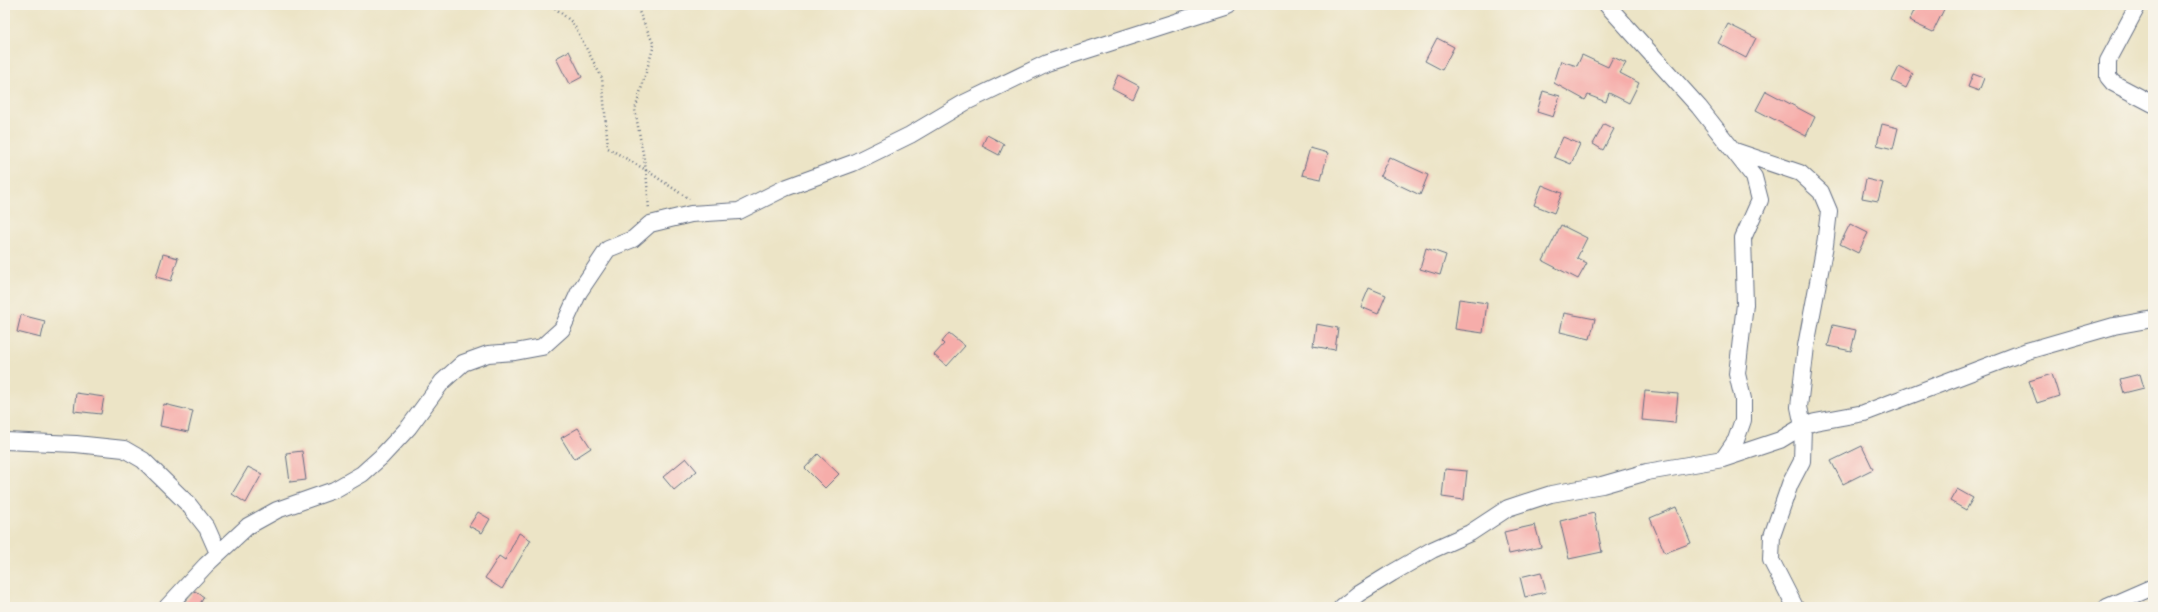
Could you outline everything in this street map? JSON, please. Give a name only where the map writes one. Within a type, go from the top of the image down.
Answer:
[{"type":"street","points":[[166,607],[218,553],[248,526],[277,510],[334,490],[362,474],[381,457],[409,427],[442,382],[463,363],[488,354],[515,352],[542,347],[562,330],[578,292],[608,249],[633,239],[650,224],[690,214],[739,211],[785,188],[854,163],[910,135],[964,103],[1047,63],[1228,5]]},
{"type":"street","points":[[1608,5],[1699,107],[1735,151],[1754,177],[1760,200],[1743,238],[1745,304],[1737,374],[1743,399],[1744,420],[1736,440],[1722,459]]},
{"type":"street","points":[[2138,5],[2108,60],[2108,77],[2113,83],[2153,104]]},
{"type":"street","points":[[1735,151],[1800,173],[1821,192],[1829,211],[1825,245],[1806,346],[1799,407],[1803,426],[1802,461],[1790,484],[1772,536],[1771,560],[1795,607]]},
{"type":"street","points":[[1342,607],[1358,594],[1392,573],[1432,550],[1470,533],[1508,508],[1551,494],[1602,485],[1647,472],[1722,459],[1780,440],[1803,426],[1815,422],[1864,414],[2027,351],[2114,326],[2153,320]]},
{"type":"street","points":[[5,441],[76,444],[124,449],[143,460],[190,505],[207,528],[218,553]]},
{"type":"street","points":[[2107,607],[2153,587]]},
{"type":"path","points":[[636,5],[654,45],[635,110],[646,170],[650,224]]},
{"type":"path","points":[[555,8],[573,23],[602,78],[608,148],[646,170],[709,212]]},
{"type":"building","points":[[1917,5],[1946,5],[1933,32],[1909,21]]},
{"type":"building","points":[[1728,24],[1756,38],[1746,58],[1718,43]]},
{"type":"building","points":[[1437,38],[1454,47],[1442,70],[1425,61]]},
{"type":"building","points":[[569,51],[582,77],[569,84],[556,58]]},
{"type":"building","points":[[1582,55],[1608,67],[1613,57],[1626,63],[1620,73],[1639,83],[1629,103],[1609,93],[1606,102],[1588,95],[1585,100],[1554,83],[1561,61],[1577,66]]},
{"type":"building","points":[[1899,67],[1913,74],[1906,88],[1892,81]]},
{"type":"building","points":[[1973,74],[1984,78],[1979,91],[1968,87]]},
{"type":"building","points":[[1118,75],[1139,86],[1133,99],[1112,88]]},
{"type":"building","points":[[1543,91],[1560,96],[1553,117],[1537,112]]},
{"type":"building","points":[[1766,91],[1815,117],[1806,136],[1756,110]]},
{"type":"building","points":[[1604,124],[1614,129],[1603,150],[1593,144]]},
{"type":"building","points":[[1882,124],[1898,128],[1893,149],[1877,145]]},
{"type":"building","points":[[987,135],[1004,144],[999,155],[982,146]]},
{"type":"building","points":[[1563,137],[1580,144],[1571,164],[1554,157]]},
{"type":"building","points":[[1310,148],[1328,153],[1321,179],[1302,175]]},
{"type":"building","points":[[1389,157],[1428,175],[1420,195],[1380,176]]},
{"type":"building","points":[[1866,179],[1883,183],[1878,201],[1862,198]]},
{"type":"building","points":[[1542,185],[1562,193],[1554,213],[1534,205]]},
{"type":"building","points":[[1850,224],[1868,233],[1858,253],[1840,244]]},
{"type":"building","points":[[1561,225],[1587,238],[1577,258],[1587,263],[1578,279],[1543,261]]},
{"type":"building","points":[[1426,248],[1446,255],[1440,275],[1420,269]]},
{"type":"building","points":[[163,254],[178,258],[171,281],[156,277]]},
{"type":"building","points":[[1369,288],[1386,295],[1378,314],[1361,307]]},
{"type":"building","points":[[1459,299],[1487,303],[1483,333],[1455,329]]},
{"type":"building","points":[[1564,313],[1595,319],[1590,339],[1560,332]]},
{"type":"building","points":[[21,315],[45,321],[41,338],[17,332]]},
{"type":"building","points":[[1316,324],[1338,328],[1335,350],[1313,346]]},
{"type":"building","points":[[1833,325],[1856,330],[1851,351],[1828,346]]},
{"type":"building","points":[[949,333],[965,346],[947,366],[934,355],[944,344],[942,342]]},
{"type":"building","points":[[2052,374],[2059,396],[2037,403],[2029,381]]},
{"type":"building","points":[[2140,374],[2144,388],[2124,393],[2120,379]]},
{"type":"building","points":[[1645,391],[1678,394],[1675,423],[1642,420]]},
{"type":"building","points":[[76,393],[104,397],[101,414],[74,411]]},
{"type":"building","points":[[164,404],[193,411],[188,432],[160,426]]},
{"type":"building","points":[[578,428],[591,448],[574,459],[561,438]]},
{"type":"building","points":[[1862,446],[1873,469],[1843,484],[1831,461]]},
{"type":"building","points":[[302,451],[306,480],[290,482],[286,453]]},
{"type":"building","points":[[818,454],[839,474],[825,488],[805,468]]},
{"type":"building","points":[[686,458],[697,471],[674,490],[663,477]]},
{"type":"building","points":[[248,467],[262,474],[246,503],[232,494]]},
{"type":"building","points":[[1445,469],[1467,471],[1464,500],[1442,497]]},
{"type":"building","points":[[1957,489],[1973,498],[1966,510],[1950,501]]},
{"type":"building","points":[[1676,507],[1691,543],[1665,553],[1650,518]]},
{"type":"building","points":[[478,512],[490,519],[482,533],[469,526]]},
{"type":"building","points":[[1594,513],[1602,552],[1569,559],[1560,521]]},
{"type":"building","points":[[1535,525],[1541,547],[1509,554],[1504,532]]},
{"type":"building","points":[[519,533],[531,540],[502,589],[485,578],[499,556],[505,560]]},
{"type":"building","points":[[1541,572],[1546,592],[1525,597],[1520,577]]},
{"type":"building","points":[[195,591],[204,597],[198,607],[180,607]]}]
